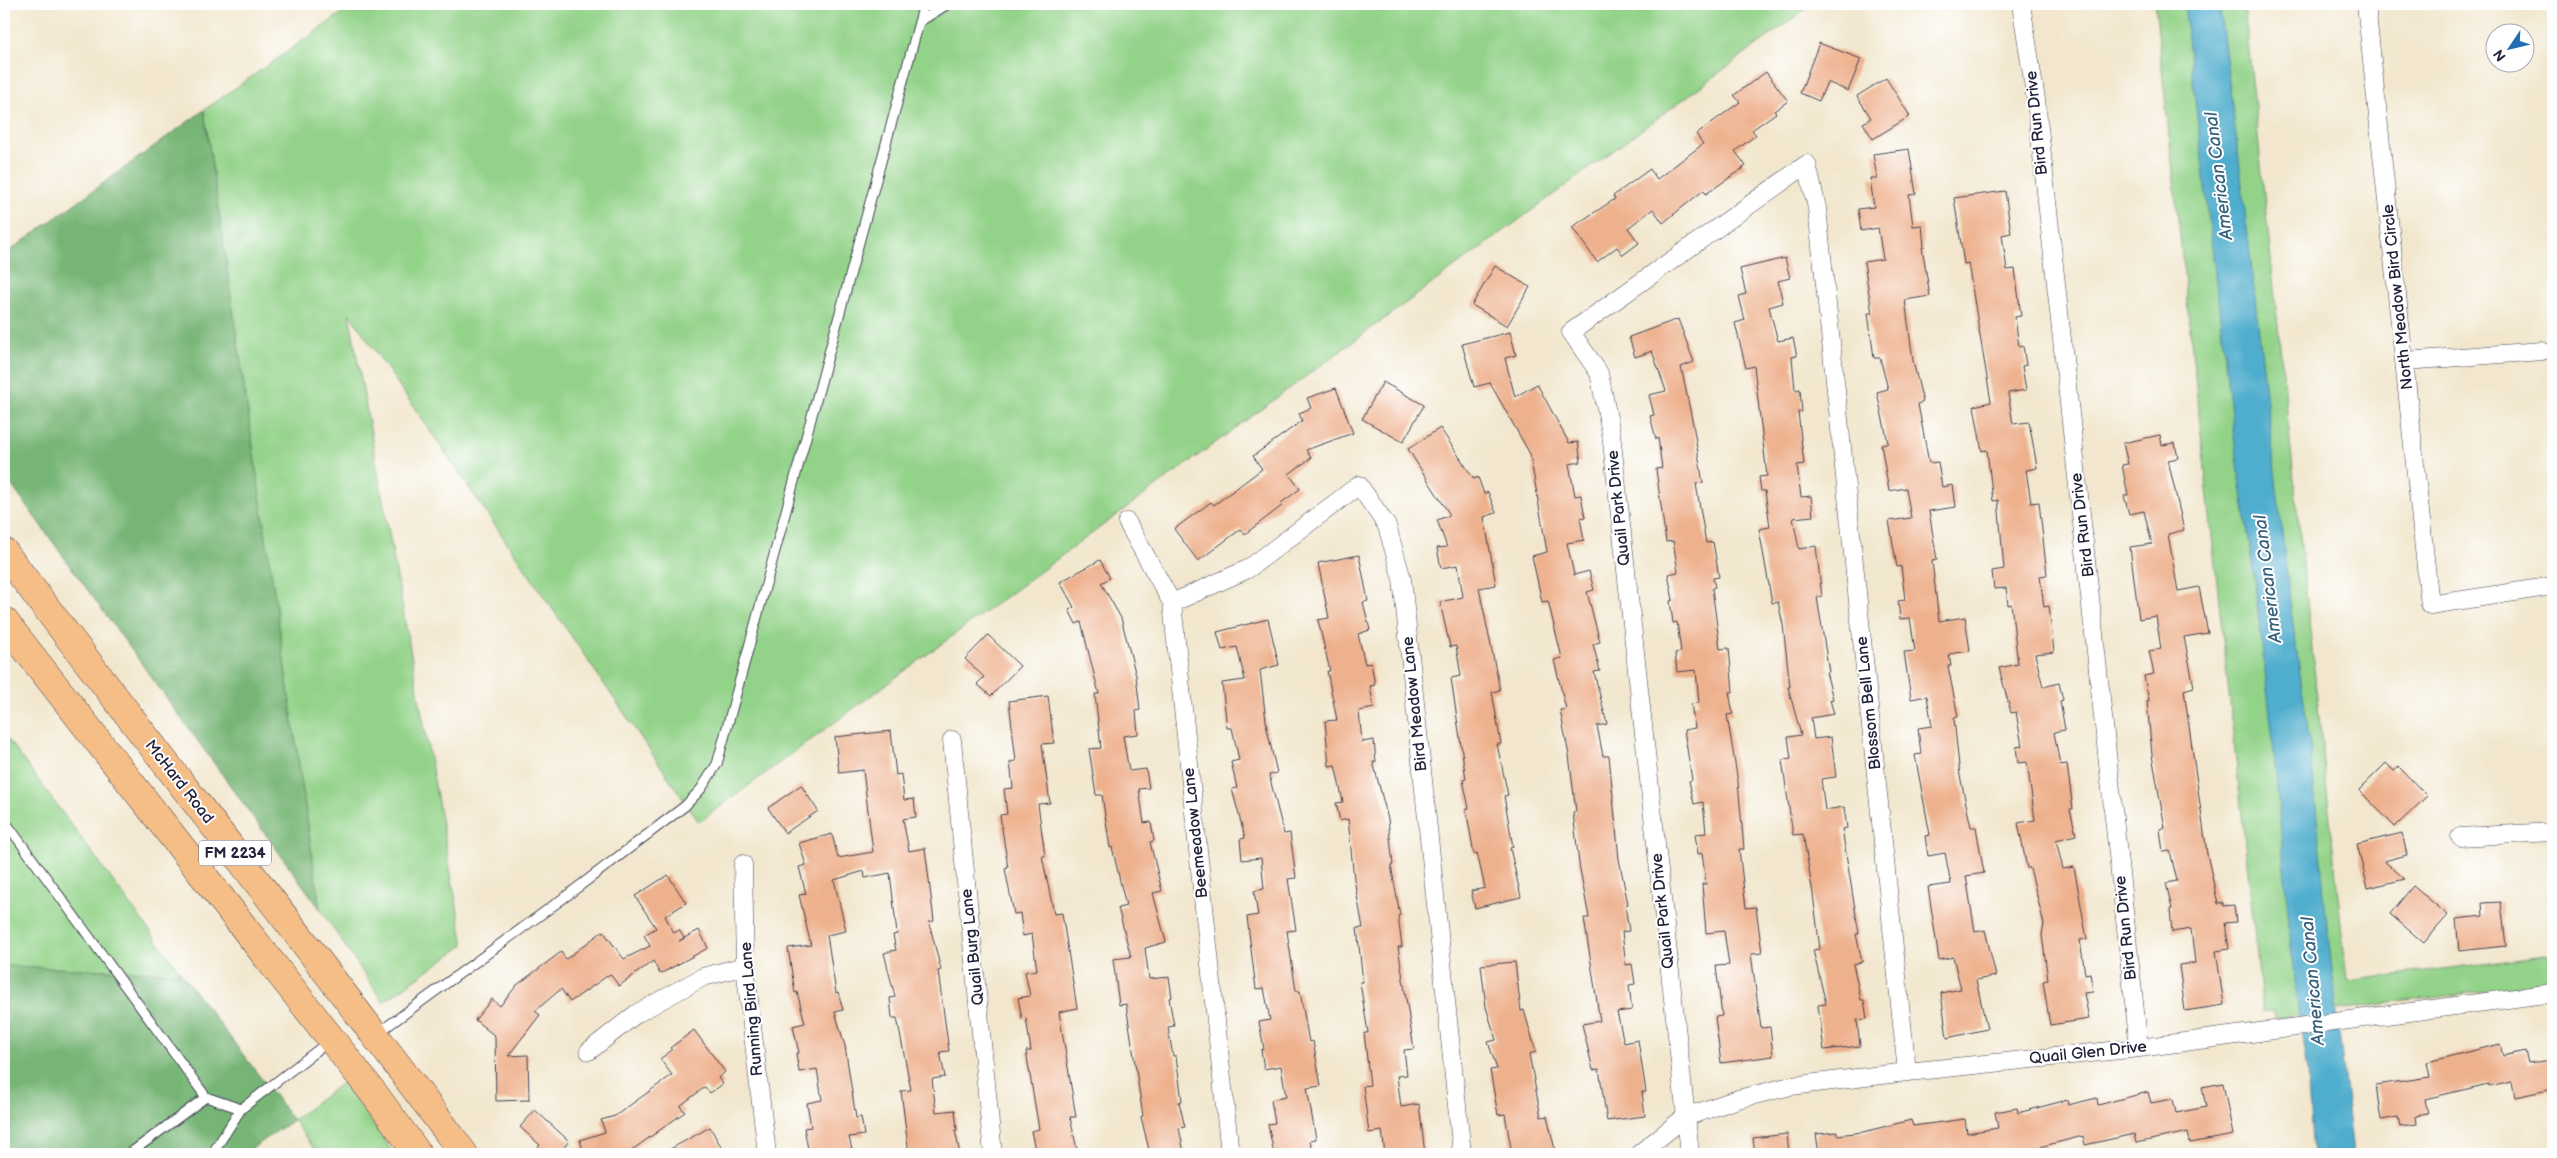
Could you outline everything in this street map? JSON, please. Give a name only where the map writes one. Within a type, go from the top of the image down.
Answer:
[{"type":"main road","name":"McHard Road","points":[[4,552],[376,1034],[464,1154]]},
{"type":"main road","name":"FM 2234","points":[[4,621],[331,1039],[418,1154]]},
{"type":"street","name":"Bird Run Drive","points":[[2021,4],[2036,100],[2139,1048]]},
{"type":"street","name":"North Meadow Bird Circle","points":[[2366,4],[2430,605],[2553,586]]},
{"type":"street","name":"Quail Park Drive","points":[[1690,1154],[1610,433],[1599,373],[1571,332],[1807,164],[1817,208],[1830,335]]},
{"type":"street","name":"Blossom Bell Lane","points":[[1830,335],[1907,1072]]},
{"type":"street","points":[[2405,361],[2542,351]]},
{"type":"street","name":"Bird Meadow Lane","points":[[1172,603],[1248,569],[1359,485],[1387,526],[1402,579],[1462,1154]]},
{"type":"street","name":"Beemeadow Lane","points":[[1127,522],[1172,603],[1230,1154]]},
{"type":"street","name":"Quail Burg Lane","points":[[952,740],[993,1154]]},
{"type":"street","points":[[2460,837],[2553,832]]},
{"type":"street","name":"Running Bird Lane","points":[[743,864],[745,966],[767,1154]]},
{"type":"street","points":[[589,1051],[636,1014],[703,977],[745,966]]},
{"type":"street","name":"Quail Glen Drive","points":[[1639,1154],[1685,1117],[1791,1086],[2139,1048],[2553,993]]},
{"type":"lane","points":[[376,1034],[565,898],[685,806],[701,789],[716,764],[924,4]]},
{"type":"lane","points":[[919,22],[948,4]]},
{"type":"lane","points":[[4,820],[206,1097],[241,1109]]},
{"type":"lane","points":[[212,1154],[241,1109],[331,1039]]},
{"type":"lane","points":[[129,1154],[206,1097]]},
{"type":"green space","points":[[355,4],[1813,4],[699,822],[349,313],[464,945],[383,1002],[320,909],[204,110]]},
{"type":"green space","points":[[2155,4],[2244,4],[2347,981],[2553,955],[2553,982],[2276,1018],[2273,1012],[2263,1012]]},
{"type":"green space","points":[[204,110],[320,909],[4,475],[4,255]]},
{"type":"green space","points":[[4,734],[181,973],[4,966]]},
{"type":"green space","points":[[4,966],[181,973],[293,1120],[244,1154],[4,1154]]},
{"type":"green space","points":[[343,1082],[394,1154],[318,1154],[293,1120]]},
{"type":"water","name":"American Canal","points":[[2184,4],[2219,4],[2239,159],[2291,610],[2310,744],[2327,926],[2353,1154],[2313,1154],[2307,1072],[2294,981],[2272,732],[2253,569],[2233,430]]},
{"type":"building","points":[[1819,43],[1861,59],[1848,91],[1827,82],[1819,101],[1800,93]]},
{"type":"building","points":[[1766,72],[1788,101],[1774,111],[1776,113],[1752,130],[1756,135],[1735,151],[1746,166],[1706,194],[1704,190],[1663,223],[1653,209],[1628,228],[1639,243],[1623,255],[1617,247],[1597,262],[1572,227],[1615,199],[1613,196],[1650,169],[1657,179],[1703,144],[1696,134],[1740,102],[1734,95]]},
{"type":"building","points":[[1886,78],[1910,116],[1873,139],[1863,123],[1871,118],[1857,96]]},
{"type":"building","points":[[1909,149],[1916,194],[1909,195],[1913,226],[1922,225],[1924,247],[1922,247],[1930,296],[1905,300],[1913,361],[1923,402],[1918,404],[1929,463],[1938,462],[1942,487],[1953,485],[1956,507],[1929,511],[1937,560],[1932,561],[1939,621],[1965,617],[1970,651],[1949,654],[1951,666],[1948,666],[1958,717],[1954,718],[1960,776],[1971,827],[1976,827],[1984,873],[1966,876],[1975,932],[1985,930],[1996,976],[1976,980],[1987,1029],[1947,1038],[1941,993],[1961,989],[1953,957],[1939,960],[1928,887],[1951,884],[1945,853],[1928,856],[1925,836],[1930,835],[1915,755],[1921,754],[1918,728],[1932,726],[1927,696],[1911,699],[1904,652],[1915,651],[1910,618],[1900,619],[1898,601],[1905,600],[1901,566],[1897,567],[1889,521],[1911,518],[1906,488],[1889,491],[1881,444],[1888,443],[1877,392],[1888,389],[1880,358],[1874,358],[1868,313],[1872,313],[1864,262],[1883,259],[1878,228],[1861,231],[1858,209],[1874,207],[1870,178],[1877,178],[1873,154]]},
{"type":"building","points":[[2005,191],[2011,233],[2002,235],[2007,270],[2015,269],[2021,316],[2015,317],[2019,347],[2023,346],[2026,365],[2022,366],[2026,390],[2008,393],[2013,424],[2029,422],[2035,455],[2037,468],[2026,470],[2031,503],[2039,502],[2047,575],[2040,576],[2044,607],[2049,606],[2054,652],[2035,654],[2043,687],[2059,683],[2063,700],[2060,701],[2065,730],[2054,732],[2060,765],[2067,764],[2073,809],[2070,809],[2076,835],[2056,840],[2063,869],[2074,867],[2087,939],[2080,940],[2085,974],[2090,973],[2093,992],[2084,993],[2089,1019],[2050,1025],[2043,981],[2048,980],[2042,935],[2044,924],[2030,868],[2027,868],[2018,823],[2035,820],[2027,762],[2018,763],[2016,747],[2022,746],[2016,712],[2011,713],[1999,668],[2018,664],[2011,604],[2008,605],[2006,588],[1994,589],[1992,571],[2004,569],[1998,500],[1993,501],[1987,450],[1982,451],[1974,406],[1991,402],[1968,263],[1964,264],[1954,198]]},
{"type":"building","points":[[1785,258],[1790,278],[1778,281],[1783,303],[1769,307],[1778,341],[1793,338],[1797,356],[1792,357],[1795,390],[1800,389],[1802,412],[1798,412],[1804,464],[1797,465],[1801,497],[1811,496],[1813,516],[1793,518],[1799,549],[1816,546],[1822,597],[1817,597],[1829,672],[1826,672],[1833,699],[1830,700],[1834,714],[1811,718],[1814,739],[1831,737],[1836,777],[1821,779],[1825,810],[1844,807],[1847,828],[1842,829],[1859,934],[1856,934],[1862,962],[1853,964],[1861,1000],[1864,1000],[1867,1019],[1857,1020],[1860,1046],[1824,1050],[1818,1005],[1826,1004],[1813,950],[1820,949],[1813,894],[1803,834],[1793,835],[1782,760],[1791,759],[1788,737],[1801,735],[1788,687],[1790,687],[1783,625],[1778,602],[1772,603],[1759,529],[1770,527],[1765,491],[1761,491],[1759,477],[1767,476],[1754,366],[1746,368],[1735,323],[1745,320],[1739,296],[1746,294],[1740,269]]},
{"type":"building","points":[[1495,266],[1530,287],[1507,326],[1472,305]]},
{"type":"building","points":[[1678,319],[1694,362],[1681,367],[1703,483],[1696,484],[1706,543],[1713,542],[1719,577],[1713,578],[1715,587],[1712,588],[1720,649],[1729,648],[1733,692],[1729,692],[1733,714],[1727,715],[1738,782],[1744,849],[1739,849],[1746,908],[1756,907],[1762,953],[1751,954],[1761,1028],[1770,1027],[1773,1056],[1721,1063],[1715,1017],[1722,1016],[1716,966],[1729,965],[1724,931],[1706,933],[1702,884],[1706,884],[1702,853],[1698,854],[1695,834],[1706,833],[1703,802],[1694,804],[1689,781],[1692,780],[1684,730],[1695,728],[1691,704],[1699,703],[1696,670],[1677,672],[1675,653],[1681,652],[1677,622],[1673,623],[1670,601],[1673,600],[1668,574],[1678,572],[1673,541],[1666,542],[1656,469],[1662,468],[1658,438],[1656,439],[1650,416],[1654,415],[1649,395],[1666,391],[1652,351],[1635,357],[1629,337]]},
{"type":"building","points":[[1510,332],[1516,355],[1505,358],[1515,397],[1537,384],[1569,443],[1578,442],[1581,462],[1569,464],[1575,496],[1581,495],[1585,517],[1580,518],[1584,540],[1567,543],[1574,575],[1589,571],[1594,590],[1587,592],[1600,642],[1593,644],[1600,671],[1594,672],[1607,724],[1597,726],[1603,756],[1609,756],[1619,859],[1628,904],[1625,905],[1629,931],[1622,932],[1626,965],[1632,964],[1635,984],[1629,985],[1632,1010],[1617,1012],[1624,1043],[1638,1040],[1646,1092],[1642,1092],[1645,1116],[1607,1121],[1599,1069],[1593,1070],[1582,1024],[1600,1021],[1584,918],[1589,918],[1579,864],[1573,812],[1576,812],[1569,755],[1560,710],[1566,709],[1554,660],[1562,658],[1548,601],[1542,602],[1532,556],[1547,552],[1530,454],[1490,383],[1474,387],[1462,344]]},
{"type":"building","points":[[1383,382],[1424,405],[1403,442],[1362,419]]},
{"type":"building","points":[[1336,388],[1353,433],[1306,450],[1311,458],[1289,474],[1300,489],[1281,503],[1283,505],[1245,534],[1241,529],[1198,561],[1174,529],[1211,502],[1214,505],[1262,469],[1253,456],[1302,421],[1299,413],[1311,408],[1307,398]]},
{"type":"building","points":[[1440,428],[1474,479],[1478,477],[1484,494],[1488,492],[1496,513],[1484,517],[1496,585],[1479,588],[1500,690],[1492,692],[1501,744],[1497,744],[1508,795],[1504,796],[1513,847],[1510,848],[1521,897],[1475,908],[1471,891],[1485,888],[1477,853],[1474,854],[1466,809],[1469,808],[1463,780],[1466,779],[1451,678],[1461,676],[1456,646],[1450,647],[1440,602],[1463,597],[1458,565],[1441,568],[1437,548],[1447,547],[1437,520],[1450,515],[1408,449]]},
{"type":"building","points":[[2160,435],[2162,445],[2175,443],[2178,458],[2168,460],[2184,530],[2168,534],[2178,591],[2199,587],[2208,633],[2184,637],[2194,687],[2184,690],[2207,854],[2218,904],[2223,903],[2223,906],[2234,905],[2236,922],[2225,923],[2229,949],[2216,951],[2224,1005],[2185,1011],[2179,965],[2195,963],[2191,929],[2172,932],[2170,909],[2172,909],[2166,883],[2177,881],[2170,851],[2163,852],[2160,829],[2165,828],[2152,755],[2147,701],[2149,701],[2144,676],[2154,674],[2149,651],[2161,649],[2156,616],[2139,619],[2130,547],[2152,544],[2144,511],[2129,514],[2124,496],[2128,495],[2122,465],[2128,464],[2123,443]]},
{"type":"building","points":[[1359,555],[1368,601],[1363,602],[1370,630],[1358,634],[1365,664],[1371,663],[1375,685],[1370,686],[1374,708],[1359,711],[1362,742],[1374,740],[1376,762],[1373,762],[1388,819],[1393,865],[1391,865],[1400,915],[1398,916],[1402,947],[1398,947],[1414,1049],[1404,1050],[1407,1075],[1397,1076],[1401,1107],[1419,1104],[1425,1154],[1385,1154],[1382,1131],[1369,1133],[1363,1086],[1370,1085],[1364,1033],[1368,1033],[1360,982],[1363,982],[1357,928],[1363,928],[1354,879],[1348,819],[1340,821],[1336,803],[1343,802],[1335,765],[1329,766],[1325,721],[1337,720],[1327,671],[1330,671],[1318,620],[1329,618],[1318,563]]},
{"type":"building","points":[[1100,560],[1110,578],[1101,583],[1121,618],[1136,676],[1140,710],[1136,711],[1138,734],[1123,736],[1129,771],[1146,769],[1149,788],[1139,789],[1144,823],[1151,822],[1154,841],[1150,842],[1162,891],[1153,893],[1166,942],[1145,948],[1149,979],[1169,977],[1172,997],[1169,998],[1174,1026],[1168,1027],[1173,1056],[1176,1056],[1182,1101],[1179,1102],[1185,1127],[1179,1128],[1184,1152],[1175,1154],[1150,1154],[1141,1117],[1143,1116],[1126,1004],[1119,1005],[1113,959],[1131,957],[1118,908],[1126,906],[1112,847],[1110,848],[1102,795],[1096,795],[1089,749],[1101,748],[1095,694],[1099,694],[1081,622],[1076,624],[1069,610],[1074,607],[1060,582]]},
{"type":"building","points":[[1268,619],[1279,665],[1260,670],[1267,729],[1277,773],[1269,775],[1284,834],[1290,833],[1296,878],[1288,879],[1296,930],[1287,931],[1296,991],[1300,991],[1309,1042],[1313,1041],[1321,1086],[1307,1088],[1316,1139],[1310,1140],[1313,1154],[1274,1154],[1268,1124],[1275,1123],[1271,1100],[1286,1097],[1281,1066],[1264,1069],[1261,1050],[1264,1049],[1259,1022],[1270,1020],[1264,988],[1256,989],[1247,917],[1258,915],[1254,891],[1264,889],[1261,858],[1242,860],[1240,839],[1245,838],[1232,789],[1237,788],[1231,762],[1239,760],[1232,728],[1227,728],[1222,683],[1245,680],[1237,647],[1222,650],[1217,632]]},
{"type":"building","points":[[988,635],[1020,666],[991,696],[977,684],[984,677],[965,659]]},
{"type":"building","points":[[1048,696],[1054,743],[1042,744],[1050,803],[1038,804],[1045,856],[1042,856],[1054,914],[1062,913],[1077,1008],[1059,1012],[1076,1117],[1070,1117],[1078,1154],[1036,1154],[1031,1131],[1039,1129],[1026,1051],[1031,1051],[1026,1018],[1022,1019],[1018,998],[1030,996],[1025,972],[1037,970],[1032,934],[1023,936],[1020,913],[1014,914],[1005,869],[1008,868],[1000,815],[1007,814],[1004,789],[1013,788],[1010,762],[1016,761],[1009,701]]},
{"type":"building","points":[[891,731],[896,775],[901,774],[904,800],[914,799],[916,817],[903,819],[909,851],[925,848],[934,921],[929,922],[941,970],[938,971],[949,1051],[940,1052],[945,1077],[932,1079],[936,1112],[955,1110],[957,1130],[955,1130],[960,1154],[909,1154],[901,1091],[911,1090],[897,1018],[892,1018],[890,998],[895,997],[884,953],[896,950],[893,935],[897,934],[890,873],[865,878],[864,871],[834,880],[846,931],[827,935],[836,993],[838,992],[843,1010],[835,1012],[845,1046],[856,1118],[861,1117],[864,1135],[849,1137],[853,1154],[809,1154],[804,1128],[811,1127],[807,1103],[822,1100],[817,1069],[799,1072],[796,1053],[799,1053],[793,1026],[805,1023],[797,992],[795,993],[788,948],[811,945],[799,895],[806,894],[799,867],[806,865],[799,843],[832,834],[838,858],[873,852],[863,770],[839,773],[835,737]]},
{"type":"building","points":[[2386,763],[2394,771],[2399,767],[2427,796],[2395,827],[2359,790]]},
{"type":"building","points":[[801,785],[818,811],[785,833],[768,808]]},
{"type":"building","points":[[2402,833],[2407,855],[2384,861],[2405,879],[2368,888],[2357,844]]},
{"type":"building","points":[[668,875],[686,903],[665,916],[674,933],[679,930],[684,938],[679,941],[699,930],[708,948],[660,974],[653,961],[619,986],[610,974],[570,1002],[561,989],[535,1011],[540,1015],[508,1056],[528,1055],[529,1100],[496,1101],[495,1036],[475,1020],[492,999],[500,1006],[517,985],[561,952],[566,959],[603,931],[624,959],[650,946],[644,935],[656,928],[635,896]]},
{"type":"building","points":[[2413,886],[2448,915],[2424,943],[2390,914]]},
{"type":"building","points":[[2501,902],[2506,946],[2459,951],[2456,919],[2483,916],[2482,903]]},
{"type":"building","points":[[1515,962],[1521,1011],[1524,1010],[1536,1052],[1529,1054],[1541,1117],[1547,1116],[1556,1154],[1512,1154],[1505,1114],[1498,1115],[1490,1070],[1497,1069],[1488,1042],[1496,1040],[1486,1007],[1481,965]]},
{"type":"building","points":[[694,1030],[725,1072],[718,1078],[723,1084],[710,1093],[705,1087],[680,1106],[685,1112],[632,1150],[633,1154],[584,1154],[580,1140],[605,1132],[601,1120],[615,1116],[672,1075],[660,1059],[672,1050],[670,1048]]},
{"type":"building","points":[[2500,1044],[2503,1056],[2525,1051],[2528,1063],[2553,1060],[2553,1089],[2515,1097],[2512,1082],[2489,1087],[2488,1084],[2425,1099],[2428,1114],[2416,1116],[2417,1124],[2400,1126],[2398,1117],[2381,1120],[2376,1085],[2430,1077],[2427,1062]]},
{"type":"building","points":[[2223,1083],[2233,1135],[2190,1143],[2188,1132],[2136,1143],[2134,1134],[2085,1145],[2083,1136],[2024,1151],[2024,1154],[1819,1154],[1816,1134],[1837,1132],[1838,1135],[1863,1132],[1911,1120],[1913,1126],[1965,1119],[1967,1133],[1998,1128],[1995,1112],[2017,1108],[2018,1113],[2067,1100],[2068,1105],[2097,1098],[2098,1105],[2148,1092],[2151,1103],[2173,1099],[2176,1113],[2206,1107],[2202,1087]]},
{"type":"building","points":[[535,1110],[569,1141],[558,1154],[532,1154],[540,1145],[520,1127]]},
{"type":"building","points":[[710,1127],[725,1154],[661,1154],[694,1136]]},
{"type":"building","points":[[1787,1134],[1789,1154],[1755,1154],[1753,1138]]}]
